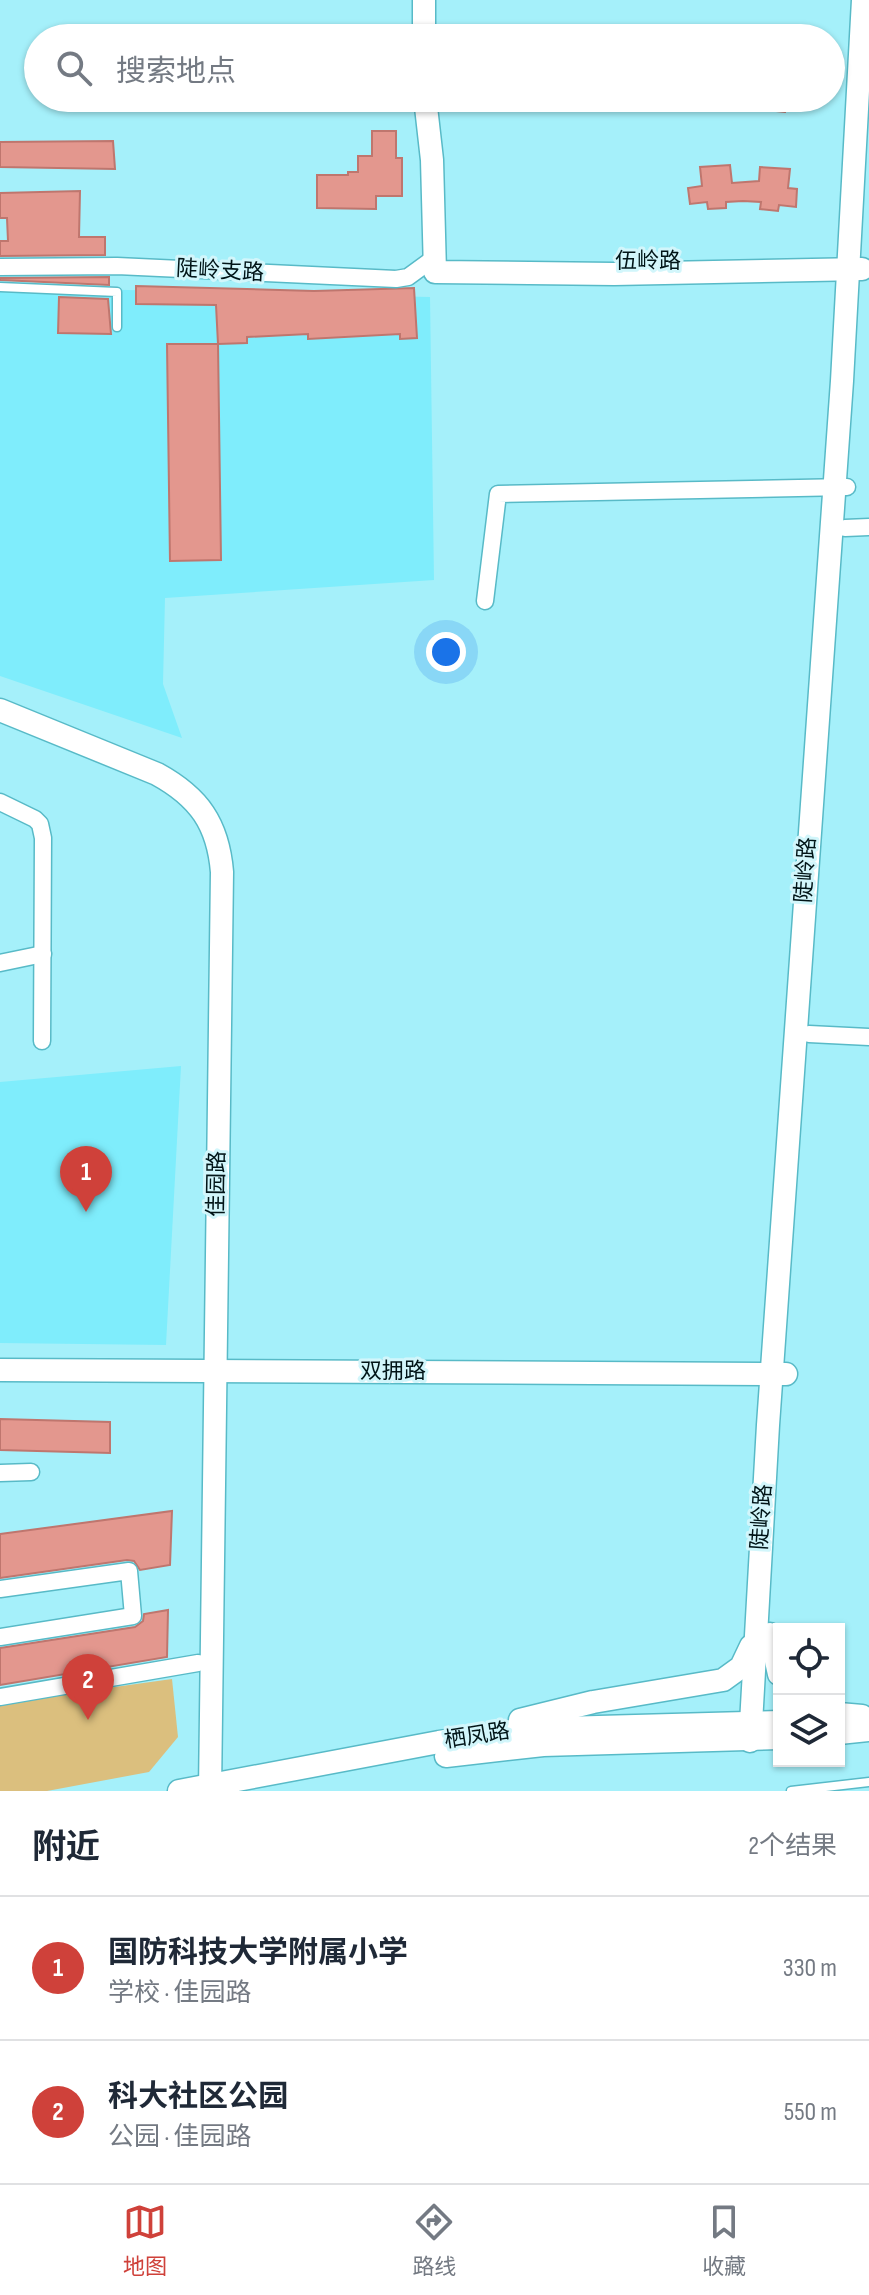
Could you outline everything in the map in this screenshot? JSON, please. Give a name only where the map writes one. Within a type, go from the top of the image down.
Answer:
[{"type":"main road","points":[[417,0],[417,24]]},
{"type":"main road","points":[[424,0],[424,24]]},
{"type":"main road","name":"陡岭路","points":[[858,264],[863,0]]},
{"type":"main road","points":[[429,112],[438,265]]},
{"type":"main road","name":"陡岭路","points":[[765,1731],[762,1634],[841,487],[869,147]]},
{"type":"main road","name":"伍岭路","points":[[438,265],[613,261],[858,264]]},
{"type":"main road","name":"陡岭路","points":[[779,1382],[809,1034],[845,528],[841,487]]},
{"type":"main road","name":"佳园路","points":[[0,710],[157,774],[179,786],[205,814],[216,837],[222,872],[198,1663],[199,1789]]},
{"type":"main road","name":"佳园路","points":[[0,722],[153,783],[174,795],[197,819],[208,845],[212,904],[199,1789]]},
{"type":"main road","name":"双拥路","points":[[0,1370],[207,1378],[779,1382]]},
{"type":"main road","name":"双拥路","points":[[0,1384],[207,1378]]},
{"type":"main road","points":[[762,1634],[773,1660]]},
{"type":"main road","points":[[439,1742],[552,1710],[723,1680],[741,1667],[762,1634]]},
{"type":"main road","points":[[845,1717],[867,1720]]},
{"type":"main road","points":[[845,1730],[867,1720]]},
{"type":"main road","name":"栖凤路","points":[[199,1789],[439,1742],[547,1727],[765,1731]]},
{"type":"main road","name":"栖凤路","points":[[252,1791],[492,1750],[765,1731]]},
{"type":"street","name":"陡岭支路","points":[[0,267],[117,266],[396,279],[438,265]]},
{"type":"street","points":[[485,601],[498,494],[841,487]]},
{"type":"street","points":[[845,528],[869,527]]},
{"type":"street","points":[[0,802],[35,819],[42,832],[42,1041]]},
{"type":"street","points":[[0,963],[43,954]]},
{"type":"street","points":[[809,1034],[869,1037]]},
{"type":"street","points":[[0,1473],[31,1472]]},
{"type":"street","points":[[0,1589],[129,1571],[133,1616],[0,1637]]},
{"type":"street","points":[[0,1697],[198,1663]]},
{"type":"lane","points":[[0,287],[117,292],[117,327]]},
{"type":"lane","points":[[791,1791],[869,1782]]},
{"type":"shaded area","points":[[0,287],[430,297],[434,580],[165,598],[163,684],[182,738],[0,676]]},
{"type":"shaded area","points":[[181,1066],[166,1345],[0,1343],[0,1082]]},
{"type":"shaded area","points":[[172,1679],[178,1737],[149,1772],[47,1791],[0,1791],[0,1703]]},
{"type":"building","points":[[372,131],[396,131],[396,158],[402,158],[402,196],[376,196],[376,209],[317,208],[317,175],[358,172],[358,156],[372,156]]},
{"type":"building","points":[[113,141],[115,169],[0,167],[0,142]]},
{"type":"building","points":[[730,165],[732,183],[759,181],[760,167],[790,169],[788,188],[797,189],[796,207],[779,205],[778,211],[760,209],[761,202],[726,202],[726,208],[708,209],[707,202],[690,204],[688,188],[702,186],[700,167]]},
{"type":"building","points":[[80,191],[79,237],[105,237],[105,255],[0,256],[0,241],[8,241],[7,218],[0,218],[0,193]]},
{"type":"building","points":[[109,277],[109,285],[0,280],[0,278]]},
{"type":"building","points":[[136,286],[314,291],[414,288],[417,338],[400,339],[400,334],[308,339],[308,334],[247,337],[247,343],[218,344],[216,305],[136,304]]},
{"type":"building","points":[[59,297],[108,299],[111,334],[58,333]]},
{"type":"building","points":[[167,344],[218,344],[221,560],[170,561]]},
{"type":"building","points":[[0,1419],[110,1422],[110,1453],[0,1450]]},
{"type":"building","points":[[172,1511],[170,1565],[140,1570],[134,1561],[127,1560],[0,1578],[0,1534]]},
{"type":"building","points":[[168,1610],[167,1657],[0,1685],[0,1648],[135,1627],[143,1621],[144,1614]]},
{"type":"place","name":"国防科技大学附属小学","points":[[86,1212]]},
{"type":"place","name":"科大社区公园","points":[[88,1720]]}]
